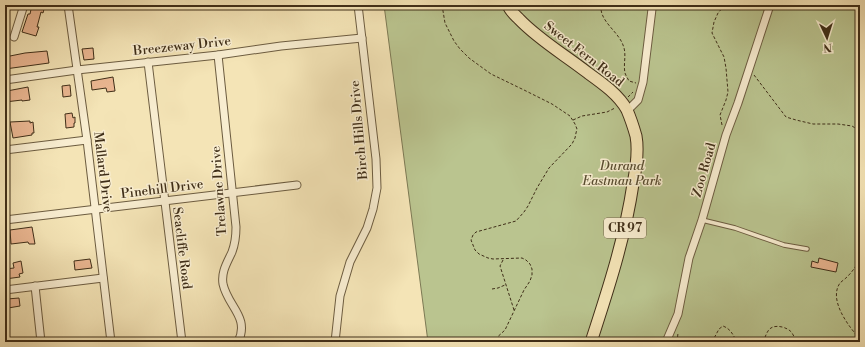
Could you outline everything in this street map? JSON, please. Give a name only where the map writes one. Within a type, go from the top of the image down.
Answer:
[{"type":"main road","name":"Sweet Fern Road","points":[[508,5],[525,26],[605,86],[624,107],[636,136],[637,152],[633,188],[623,238],[591,342]]},
{"type":"street","points":[[14,37],[24,5]]},
{"type":"street","name":"Mallard Drive","points":[[68,5],[96,209],[111,342]]},
{"type":"street","name":"Birch Hills Drive","points":[[335,342],[340,296],[350,262],[367,228],[373,209],[377,188],[376,159],[358,5]]},
{"type":"street","points":[[624,107],[638,100],[643,82],[652,9],[654,5]]},
{"type":"street","name":"Zoo Road","points":[[666,342],[678,314],[689,258],[702,220],[726,135],[770,5]]},
{"type":"street","name":"Breezeway Drive","points":[[5,80],[77,70],[362,38]]},
{"type":"street","name":"Trelawne Drive","points":[[218,55],[233,192],[236,235],[232,251],[222,274],[222,279],[224,289],[241,320],[242,332],[238,342]]},
{"type":"street","name":"Seacliffe Road","points":[[148,62],[182,342]]},
{"type":"street","points":[[5,150],[87,140]]},
{"type":"street","name":"Pinehill Drive","points":[[5,220],[297,185]]},
{"type":"street","points":[[5,290],[103,278]]},
{"type":"street","points":[[35,286],[41,342]]},
{"type":"lane","points":[[702,220],[735,228],[784,245],[807,249]]},
{"type":"path","points":[[442,5],[445,23],[457,45],[469,58],[491,74],[552,104],[570,116],[577,129],[572,144],[547,172],[528,206],[516,221],[473,234],[471,240],[472,245],[479,254],[488,258],[503,260],[522,258],[530,264],[532,269],[530,281],[524,290],[505,330],[492,342]]},
{"type":"path","points":[[601,5],[601,10],[604,17],[623,44],[625,52],[625,75],[629,81],[636,83],[643,82]]},
{"type":"path","points":[[725,5],[718,13],[714,22],[712,33],[724,57],[726,68],[728,92],[720,115],[721,123],[726,135]]},
{"type":"path","points":[[749,69],[786,117],[813,124],[838,124],[852,126],[860,132]]},
{"type":"path","points":[[573,120],[582,116],[607,112],[615,108],[624,107],[631,94],[643,82]]},
{"type":"path","points":[[860,256],[858,264],[840,283],[837,291],[837,302],[839,308],[848,325],[860,339]]},
{"type":"path","points":[[503,260],[500,266],[514,310]]},
{"type":"path","points":[[492,289],[506,285]]},
{"type":"path","points":[[712,342],[723,326],[729,329],[737,342]]},
{"type":"path","points":[[763,342],[771,327],[776,326],[792,332],[797,342]]},
{"type":"path","points":[[807,342],[821,338],[838,342]]},
{"type":"green space","name":"Durand Eastman Park","points":[[384,5],[860,5],[860,342],[428,342]]},
{"type":"building","points":[[32,5],[45,5],[43,13],[41,12],[36,36],[22,32],[28,14],[30,14]]},
{"type":"building","points":[[93,48],[94,59],[84,60],[82,49]]},
{"type":"building","points":[[47,51],[49,63],[5,69],[5,57]]},
{"type":"building","points":[[113,77],[115,91],[107,92],[106,88],[92,90],[91,81]]},
{"type":"building","points":[[70,85],[71,96],[63,97],[62,86]]},
{"type":"building","points":[[28,87],[30,100],[5,102],[5,95],[7,95],[7,91]]},
{"type":"building","points":[[72,113],[73,118],[75,117],[74,127],[66,128],[65,114]]},
{"type":"building","points":[[30,121],[30,123],[33,122],[34,133],[32,133],[32,135],[13,138],[10,122]]},
{"type":"building","points":[[32,227],[35,244],[29,244],[28,242],[11,244],[10,230]]},
{"type":"building","points":[[819,258],[838,263],[836,272],[811,267],[812,261],[818,263]]},
{"type":"building","points":[[90,259],[92,268],[75,270],[74,261]]},
{"type":"building","points":[[21,261],[23,273],[19,274],[20,277],[5,279],[5,269],[14,268],[13,263]]},
{"type":"building","points":[[19,298],[20,306],[8,308],[7,299]]}]
